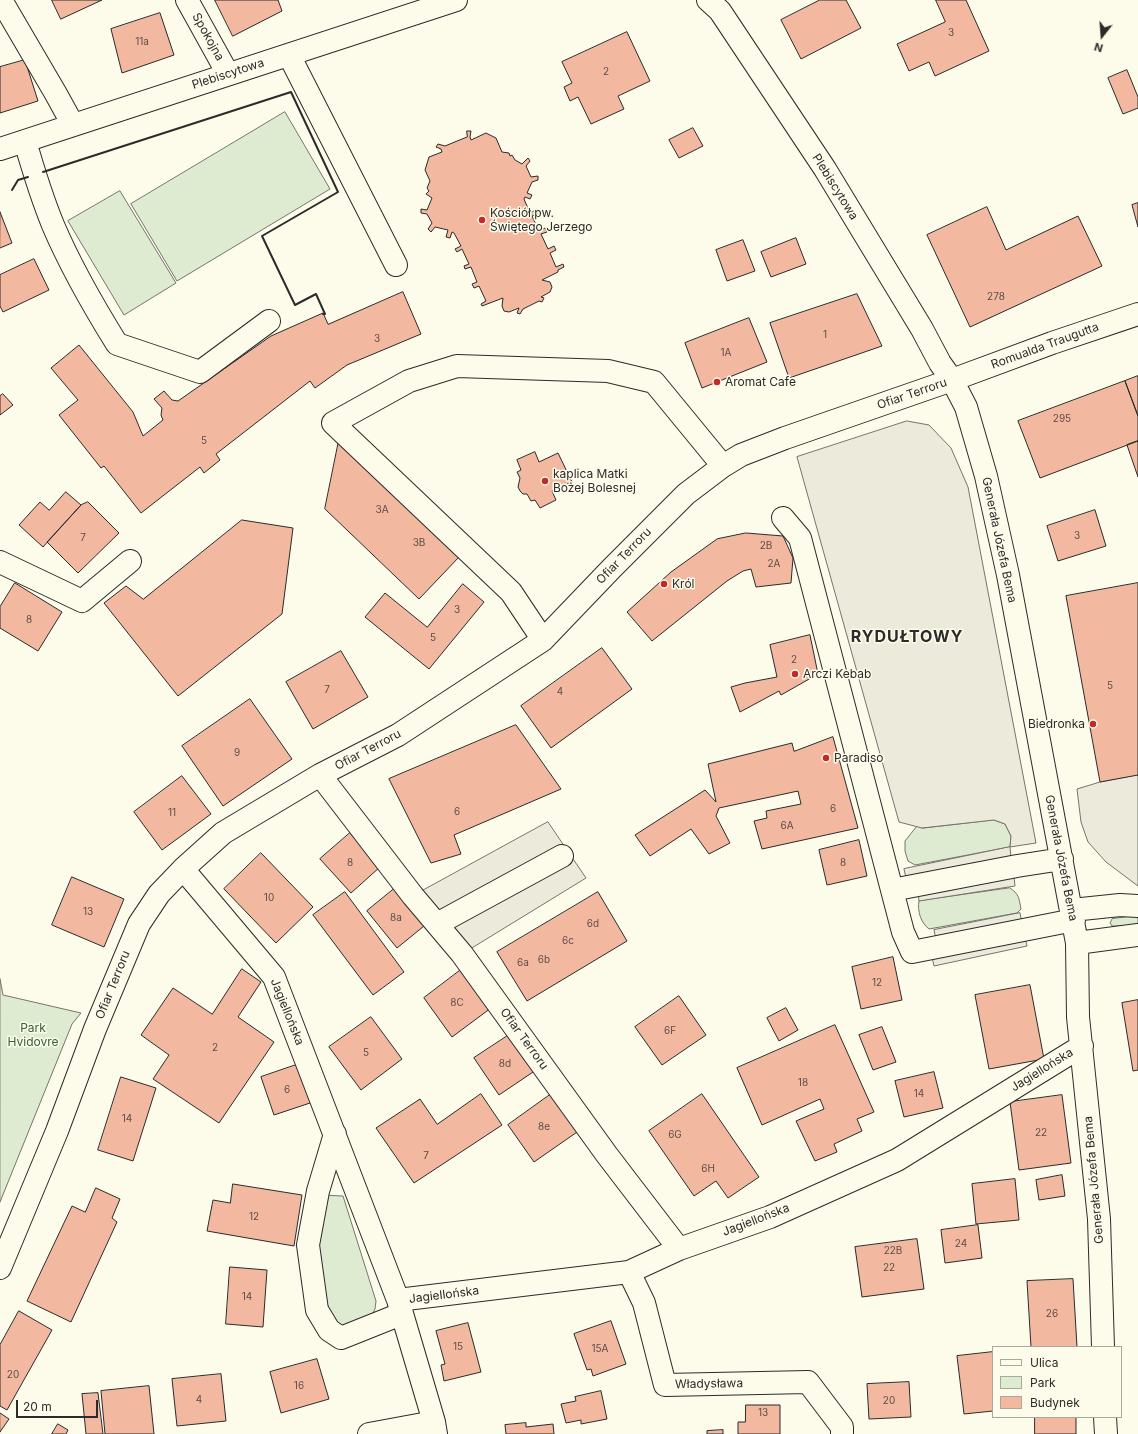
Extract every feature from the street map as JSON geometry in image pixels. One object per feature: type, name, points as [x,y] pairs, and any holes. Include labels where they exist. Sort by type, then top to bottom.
[{"type":"street","points":[[1,0],[73,125]]},
{"type":"street","name":"Spokojna","points":[[187,0],[228,74]]},
{"type":"street","name":"Plebiscytowa","points":[[0,149],[456,0]]},
{"type":"street","name":"Plebiscytowa","points":[[708,0],[720,11],[825,169],[922,329],[940,363],[952,380]]},
{"type":"street","points":[[289,55],[396,265]]},
{"type":"street","points":[[25,141],[53,226],[72,265],[117,344],[200,372],[269,321]]},
{"type":"street","name":"Romualda Traugutta","points":[[952,380],[1052,343],[1138,314]]},
{"type":"street","points":[[543,640],[511,592],[333,423],[408,381],[457,366],[608,370],[654,382],[723,466]]},
{"type":"street","name":"Ofiar Terroru","points":[[0,1268],[57,1131],[95,1029],[139,924],[159,894],[183,869],[223,833],[320,775],[398,735],[543,640],[686,494],[723,466],[742,455],[785,438],[952,380]]},
{"type":"street","name":"Generała Józefa Bema","points":[[952,380],[966,407],[989,487],[1008,575],[1078,943],[1078,1017],[1099,1219],[1103,1346]]},
{"type":"street","points":[[783,518],[800,538],[903,932],[912,952],[1120,905],[1138,906]]},
{"type":"street","points":[[0,562],[82,601],[130,561]]},
{"type":"street","name":"Ofiar Terroru","points":[[320,775],[413,896],[462,954],[607,1155],[679,1249]]},
{"type":"street","points":[[437,924],[562,856]]},
{"type":"street","points":[[892,890],[1062,859]]},
{"type":"street","name":"Jagiellońska","points":[[183,869],[274,977],[400,1307],[435,1428]]},
{"type":"street","points":[[1078,943],[1138,935]]},
{"type":"street","name":"Jagiellońska","points":[[335,1134],[318,1192],[308,1245],[317,1310],[329,1330],[341,1338],[400,1307],[629,1272],[679,1249],[770,1217],[897,1160],[1082,1046]]},
{"type":"street","name":"Władysława","points":[[629,1272],[644,1303],[665,1385],[808,1382],[842,1427],[842,1434]]},
{"type":"street","points":[[1106,1418],[1106,1434]]},
{"type":"street","points":[[369,1434],[435,1428]]},
{"type":"green space","points":[[285,112],[330,189],[177,281],[131,204]]},
{"type":"green space","points":[[120,191],[176,283],[124,315],[68,221]]},
{"type":"green space","points":[[994,820],[1005,824],[1011,836],[1010,847],[915,865],[908,861],[905,851],[905,841],[917,826],[922,828]]},
{"type":"green space","points":[[1010,888],[1017,894],[1019,899],[1021,909],[1017,913],[929,929],[924,924],[920,916],[919,901]]},
{"type":"green space","points":[[1138,916],[1138,926],[1112,926],[1110,923],[1112,919]]},
{"type":"green space","name":"Park Hvidovre","points":[[0,979],[3,995],[81,1013],[72,1024],[0,1202]]},
{"type":"green space","points":[[320,1195],[343,1196],[376,1301],[375,1309],[372,1315],[346,1326],[341,1326],[334,1322],[317,1277]]},
{"type":"shaded area","points":[[907,421],[929,425],[951,448],[968,487],[1036,843],[1010,847],[1011,836],[1005,824],[994,820],[922,828],[899,822],[797,457]]},
{"type":"shaded area","points":[[1138,775],[1138,886],[1106,862],[1088,842],[1081,822],[1077,789],[1100,782]]},
{"type":"shaded area","points":[[548,822],[586,878],[462,954],[413,896]]},
{"type":"shaded area","points":[[1010,847],[1011,858],[906,878],[904,869]]},
{"type":"shaded area","points":[[1014,877],[1015,886],[919,901],[918,892]]},
{"type":"shaded area","points":[[1020,913],[1022,923],[936,940],[934,930]]},
{"type":"shaded area","points":[[1025,937],[1027,946],[934,966],[932,957]]},
{"type":"building","points":[[52,0],[102,0],[61,19]]},
{"type":"building","points":[[215,0],[278,0],[282,11],[233,36]]},
{"type":"building","points":[[820,0],[846,0],[861,28],[801,59],[781,20]]},
{"type":"building","points":[[936,0],[966,0],[989,51],[935,76],[929,62],[909,71],[897,44],[945,22]]},
{"type":"building","points":[[160,13],[174,55],[122,73],[111,29]]},
{"type":"building","points":[[627,32],[650,81],[618,96],[624,109],[591,124],[578,97],[570,101],[564,87],[572,83],[562,62]]},
{"type":"building","points":[[25,60],[38,101],[0,113],[0,67]]},
{"type":"building","points":[[1127,70],[1138,97],[1138,108],[1123,114],[1108,78]]},
{"type":"building","points":[[693,128],[703,146],[679,158],[669,140]]},
{"type":"building","name":"Kościół pw. Świętego Jerzego","points":[[467,131],[471,131],[471,140],[486,133],[496,138],[502,152],[509,153],[510,156],[512,155],[515,160],[522,164],[528,158],[530,161],[526,166],[531,177],[538,176],[538,180],[532,182],[527,193],[532,195],[530,199],[525,197],[524,199],[530,213],[537,209],[538,214],[532,216],[539,231],[545,228],[547,232],[541,234],[548,249],[554,246],[556,250],[550,253],[556,267],[563,264],[564,267],[558,270],[558,272],[542,280],[550,282],[552,287],[550,292],[541,297],[544,298],[542,302],[539,301],[523,309],[520,314],[517,313],[519,308],[509,312],[504,311],[502,306],[503,298],[482,306],[481,304],[486,301],[479,286],[474,288],[472,284],[477,282],[471,267],[465,269],[464,266],[469,264],[462,249],[457,252],[455,249],[461,246],[454,233],[452,232],[450,238],[446,237],[448,230],[435,227],[431,232],[428,229],[432,223],[427,214],[421,213],[421,209],[427,210],[432,198],[426,194],[429,191],[427,188],[430,181],[425,170],[429,157],[442,152],[441,149],[436,147],[438,144],[445,146],[467,137]]},
{"type":"building","points":[[1138,203],[1138,227],[1132,205]]},
{"type":"building","points":[[987,207],[1006,250],[1078,216],[1102,266],[970,327],[927,235]]},
{"type":"building","points":[[0,212],[12,243],[0,248]]},
{"type":"building","points":[[796,238],[806,264],[771,277],[761,252]]},
{"type":"building","points":[[743,240],[755,271],[727,281],[716,250]]},
{"type":"building","points":[[34,259],[49,290],[3,312],[0,306],[0,275]]},
{"type":"building","points":[[403,292],[421,334],[347,365],[315,388],[310,381],[216,454],[220,460],[204,473],[200,467],[141,513],[104,466],[101,468],[59,415],[78,400],[51,368],[79,345],[133,412],[143,436],[163,420],[161,415],[162,408],[154,399],[164,391],[172,400],[178,401],[271,336],[323,313],[328,324]]},
{"type":"building","points":[[857,294],[882,346],[789,378],[770,323]]},
{"type":"building","points":[[749,318],[767,362],[702,388],[685,343]]},
{"type":"building","points":[[1138,376],[1138,416],[1125,381]]},
{"type":"building","points":[[1125,381],[1138,416],[1138,441],[1040,478],[1018,421]]},
{"type":"building","points":[[3,394],[13,405],[0,415],[0,396]]},
{"type":"building","points":[[339,440],[460,556],[419,599],[325,509]]},
{"type":"building","points":[[1138,441],[1138,477],[1127,445]]},
{"type":"building","name":"kaplica Matki Bożej Bolesnej","points":[[535,452],[539,462],[558,453],[572,482],[552,491],[556,500],[540,508],[535,500],[531,501],[527,494],[523,494],[518,487],[520,478],[517,472],[521,470],[517,460]]},
{"type":"building","points":[[66,492],[81,505],[43,547],[19,525],[40,502],[49,510]]},
{"type":"building","points":[[88,502],[119,533],[78,573],[47,542],[81,505]]},
{"type":"building","points":[[1095,510],[1106,546],[1058,561],[1047,526]]},
{"type":"building","points":[[242,520],[293,528],[282,614],[178,696],[104,603],[126,586],[143,599]]},
{"type":"building","points":[[746,533],[783,536],[793,558],[791,583],[756,587],[751,569],[743,571],[727,581],[652,641],[627,612],[671,572],[717,539]]},
{"type":"building","points":[[15,583],[62,612],[38,651],[0,628],[0,607]]},
{"type":"building","points":[[1138,583],[1138,775],[1100,782],[1066,596]]},
{"type":"building","points":[[463,584],[484,602],[429,669],[365,617],[385,593],[427,627]]},
{"type":"building","points":[[810,635],[818,674],[781,695],[779,691],[740,712],[731,687],[777,677],[770,645]]},
{"type":"building","points":[[602,648],[632,689],[551,748],[521,706]]},
{"type":"building","points":[[341,651],[368,697],[313,729],[286,682]]},
{"type":"building","points":[[250,699],[292,759],[223,806],[182,746]]},
{"type":"building","points":[[516,725],[561,789],[454,835],[461,854],[431,863],[389,779]]},
{"type":"building","points":[[833,737],[858,828],[762,849],[754,821],[767,818],[766,811],[801,804],[798,791],[719,808],[716,816],[730,843],[709,854],[691,829],[650,856],[635,835],[705,790],[716,802],[708,764],[792,743],[794,751]]},
{"type":"building","points":[[182,776],[211,814],[162,850],[134,812]]},
{"type":"building","points":[[350,833],[380,867],[351,893],[320,859]]},
{"type":"building","points":[[859,840],[867,876],[827,885],[819,850]]},
{"type":"building","points":[[261,853],[313,907],[276,943],[224,889]]},
{"type":"building","points":[[72,877],[124,899],[104,947],[52,925]]},
{"type":"building","points":[[394,889],[424,926],[397,948],[367,911]]},
{"type":"building","points":[[345,892],[404,972],[373,995],[313,915]]},
{"type":"building","points":[[598,892],[627,941],[527,1001],[497,952]]},
{"type":"building","points":[[893,957],[902,1000],[861,1009],[852,967]]},
{"type":"building","points":[[242,969],[261,982],[238,1017],[274,1042],[219,1123],[153,1079],[169,1055],[141,1035],[173,988],[212,1014]]},
{"type":"building","points":[[462,969],[491,1008],[452,1037],[424,998]]},
{"type":"building","points":[[1030,985],[1044,1059],[989,1069],[975,995]]},
{"type":"building","points":[[679,996],[706,1035],[662,1065],[635,1027]]},
{"type":"building","points":[[1138,1000],[1138,1070],[1133,1071],[1122,1003]]},
{"type":"building","points":[[786,1008],[798,1030],[779,1041],[767,1018]]},
{"type":"building","points":[[371,1017],[402,1059],[361,1090],[329,1047]]},
{"type":"building","points":[[835,1025],[874,1112],[857,1119],[862,1131],[834,1144],[837,1152],[815,1161],[796,1121],[824,1109],[820,1099],[762,1125],[737,1068]]},
{"type":"building","points":[[882,1027],[896,1062],[873,1070],[859,1035]]},
{"type":"building","points":[[512,1033],[536,1070],[499,1095],[474,1058]]},
{"type":"building","points":[[299,1064],[313,1102],[274,1115],[261,1077]]},
{"type":"building","points":[[934,1072],[943,1108],[904,1117],[895,1081]]},
{"type":"building","points":[[121,1077],[156,1088],[133,1161],[98,1150]]},
{"type":"building","points":[[554,1092],[580,1130],[534,1162],[508,1125]]},
{"type":"building","points":[[481,1094],[502,1125],[414,1183],[376,1128],[420,1099],[437,1124]]},
{"type":"building","points":[[702,1094],[759,1177],[728,1198],[716,1181],[694,1196],[649,1131]]},
{"type":"building","points":[[1062,1095],[1071,1163],[1019,1170],[1010,1102]]},
{"type":"building","points":[[1062,1175],[1065,1196],[1039,1200],[1036,1180]]},
{"type":"building","points":[[1015,1179],[1019,1220],[976,1224],[972,1184]]},
{"type":"building","points":[[233,1184],[302,1195],[294,1246],[207,1231],[213,1200],[230,1203]]},
{"type":"building","points":[[96,1188],[120,1199],[112,1218],[117,1222],[71,1322],[27,1301],[72,1206],[85,1212]]},
{"type":"building","points":[[978,1225],[982,1258],[945,1263],[941,1230]]},
{"type":"building","points":[[917,1239],[924,1289],[862,1297],[855,1247]]},
{"type":"building","points":[[230,1267],[267,1270],[263,1327],[226,1324]]},
{"type":"building","points":[[1073,1279],[1077,1346],[1031,1346],[1027,1281]]},
{"type":"building","points":[[19,1311],[52,1330],[7,1410],[0,1406],[0,1345]]},
{"type":"building","points":[[611,1321],[626,1364],[593,1376],[591,1369],[587,1370],[574,1334]]},
{"type":"building","points":[[468,1323],[481,1372],[444,1381],[441,1365],[445,1364],[436,1331]]},
{"type":"building","points":[[992,1352],[992,1411],[964,1414],[957,1356]]},
{"type":"building","points":[[317,1359],[329,1399],[281,1413],[270,1372]]},
{"type":"building","points":[[221,1374],[226,1421],[177,1426],[172,1379]]},
{"type":"building","points":[[909,1382],[911,1417],[869,1419],[867,1384]]},
{"type":"building","points":[[149,1386],[154,1434],[105,1434],[101,1391]]},
{"type":"building","points":[[601,1391],[607,1419],[581,1424],[581,1420],[566,1423],[561,1404],[576,1401],[575,1397]]},
{"type":"building","points":[[98,1393],[103,1434],[86,1434],[82,1394]]},
{"type":"building","points":[[746,1405],[780,1405],[780,1434],[738,1434],[738,1422],[745,1422]]},
{"type":"building","points":[[0,1413],[9,1419],[0,1432]]},
{"type":"building","points":[[1035,1418],[1076,1418],[1076,1434],[1035,1434]]},
{"type":"building","points":[[526,1423],[526,1427],[553,1424],[554,1434],[506,1434],[505,1425]]},
{"type":"building","points":[[58,1424],[68,1430],[66,1434],[52,1434]]},
{"type":"building","points":[[723,1430],[723,1434],[707,1434],[707,1431]]},
{"type":"wall","points":[[43,172],[291,92],[338,192],[262,236],[295,305],[316,294],[325,314],[323,314]]},
{"type":"wall","points":[[12,190],[18,180],[28,177]]},
{"type":"place","name":"Kościół pw. Świętego Jerzego","points":[[482,220]]},
{"type":"place","name":"Aromat Cafe","points":[[717,382]]},
{"type":"place","name":"kaplica Matki Bożej Bolesnej","points":[[545,481]]},
{"type":"place","name":"Król","points":[[664,584]]},
{"type":"place","name":"Arczi Kebab","points":[[795,674]]},
{"type":"place","name":"Biedronka","points":[[1093,724]]},
{"type":"place","name":"Paradiso","points":[[826,758]]},
{"type":"district","name":"RYDUŁTOWY","points":[[907,637]]}]
